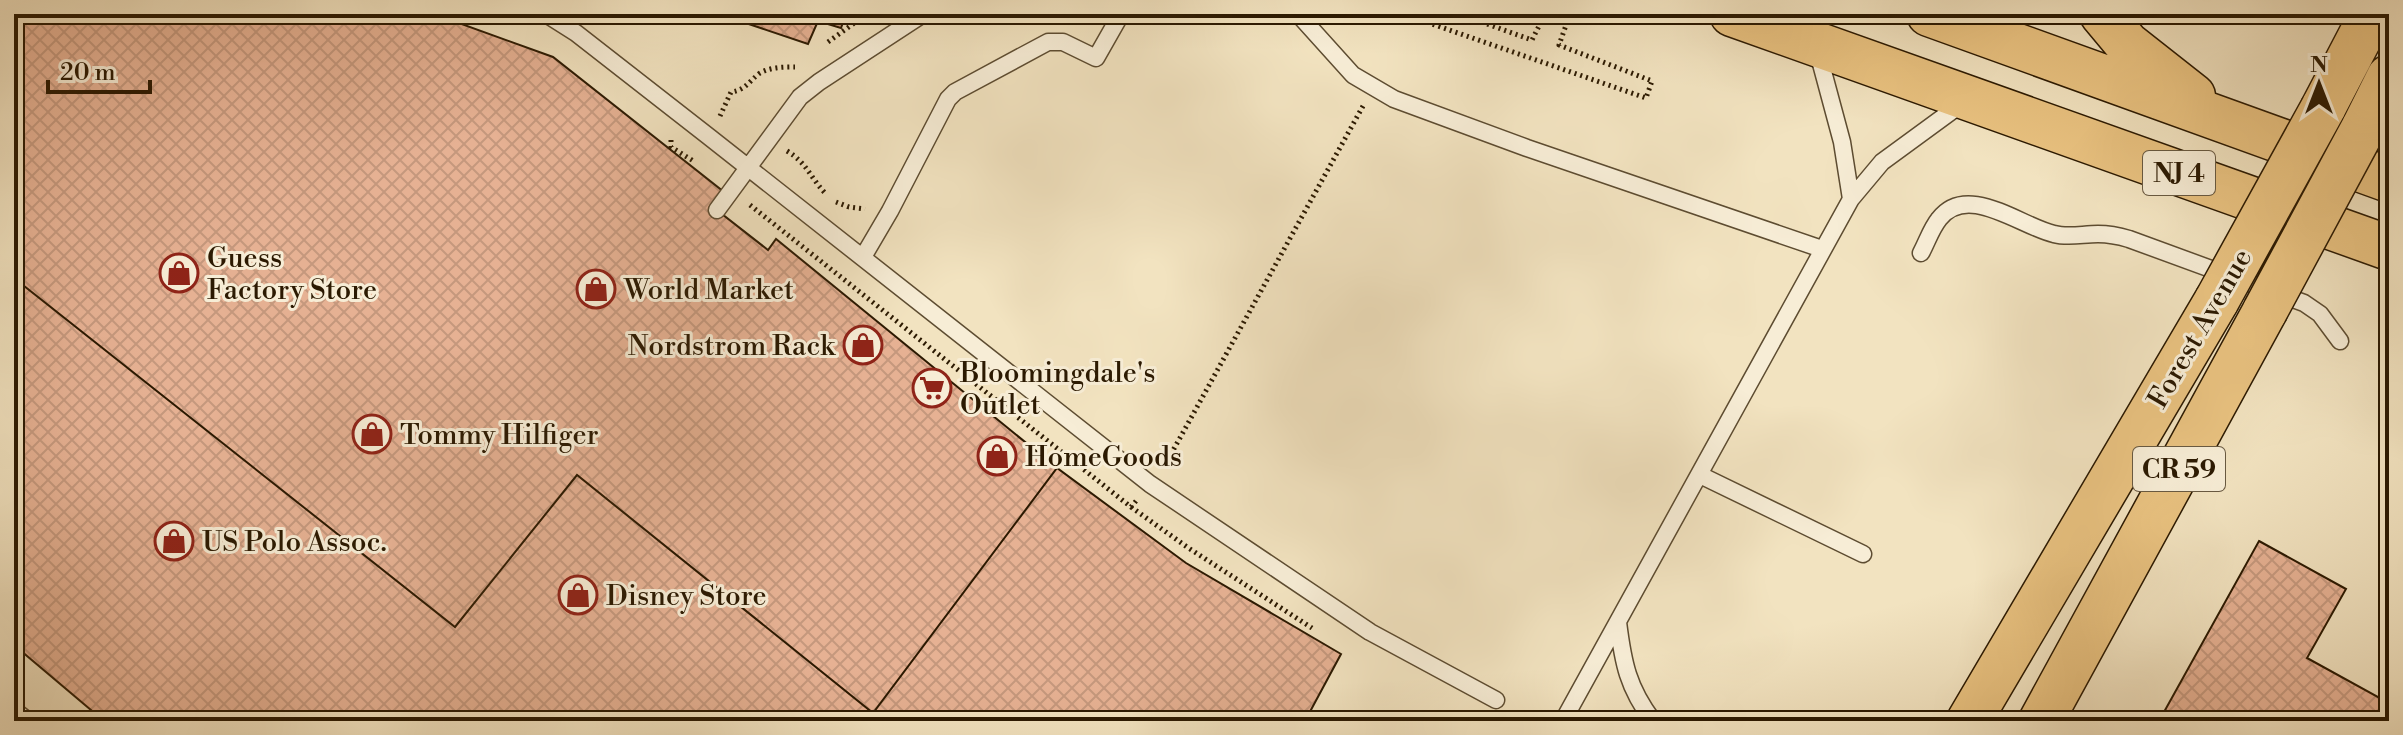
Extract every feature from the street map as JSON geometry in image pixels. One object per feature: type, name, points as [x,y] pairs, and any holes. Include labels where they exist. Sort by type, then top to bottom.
[{"type":"main road","name":"NJ 4","points":[[1732,14],[2389,248]]},
{"type":"main road","name":"NJ 4","points":[[1929,14],[2389,180]]},
{"type":"main road","points":[[2102,14],[2127,44],[2223,119]]},
{"type":"main road","name":"Forest Avenue","points":[[1969,721],[2217,300],[2372,14]]},
{"type":"main road","name":"Forest Avenue","points":[[2041,721],[2389,77]]},
{"type":"lane","points":[[546,14],[576,33],[1150,484],[1370,632],[1496,700]]},
{"type":"lane","points":[[717,210],[800,97],[923,14]]},
{"type":"lane","points":[[863,257],[948,99],[955,92],[1048,42],[1063,42],[1096,58],[1121,14]]},
{"type":"lane","points":[[1298,14],[1353,75],[1394,99],[1822,249]]},
{"type":"lane","points":[[1815,44],[1841,136],[1851,199]]},
{"type":"lane","points":[[1563,721],[1851,199],[1882,162],[1969,98]]},
{"type":"lane","points":[[1921,253],[1939,219],[1950,208],[1966,203],[1982,206],[2049,233],[2063,236],[2101,234],[2129,239],[2304,303],[2320,314],[2340,341]]},
{"type":"lane","points":[[1700,475],[1863,554]]},
{"type":"lane","points":[[1618,622],[1623,665],[1629,684],[1653,721]]},
{"type":"lane","points":[[14,710],[28,721]]},
{"type":"path","points":[[817,50],[853,24],[860,14]]},
{"type":"path","points":[[1437,14],[1432,24],[1646,98],[1652,81],[1559,45],[1570,14]]},
{"type":"path","points":[[1459,14],[1532,40],[1539,26]]},
{"type":"path","points":[[805,59],[793,68],[780,66],[761,73],[742,90],[731,92],[695,162],[1131,507],[1312,628]]},
{"type":"path","points":[[1131,507],[1167,462],[1362,107],[1364,82]]},
{"type":"path","points":[[721,113],[802,160],[822,191],[837,202],[849,207],[890,211]]},
{"type":"building","points":[[14,14],[434,14],[553,57],[724,192],[713,207],[768,250],[776,239],[1057,468],[873,713],[577,475],[455,627],[14,278]]},
{"type":"building","points":[[719,14],[846,14],[841,28],[818,21],[808,44]]},
{"type":"building","points":[[14,278],[455,627],[577,475],[873,713],[1057,468],[1186,563],[1341,654],[1305,721],[104,721],[14,645]]},
{"type":"building","points":[[2259,541],[2346,589],[2307,658],[2389,703],[2389,721],[2159,721]]},
{"type":"place","name":"Guess Factory Store","points":[[179,273]]},
{"type":"place","name":"World Market","points":[[596,289]]},
{"type":"place","name":"Nordstrom Rack","points":[[863,345]]},
{"type":"place","name":"Bloomingdale's Outlet","points":[[932,388]]},
{"type":"place","name":"Tommy Hilfiger","points":[[372,434]]},
{"type":"place","name":"HomeGoods","points":[[997,456]]},
{"type":"place","name":"US Polo Assoc.","points":[[174,541]]},
{"type":"place","name":"Disney Store","points":[[578,595]]}]
